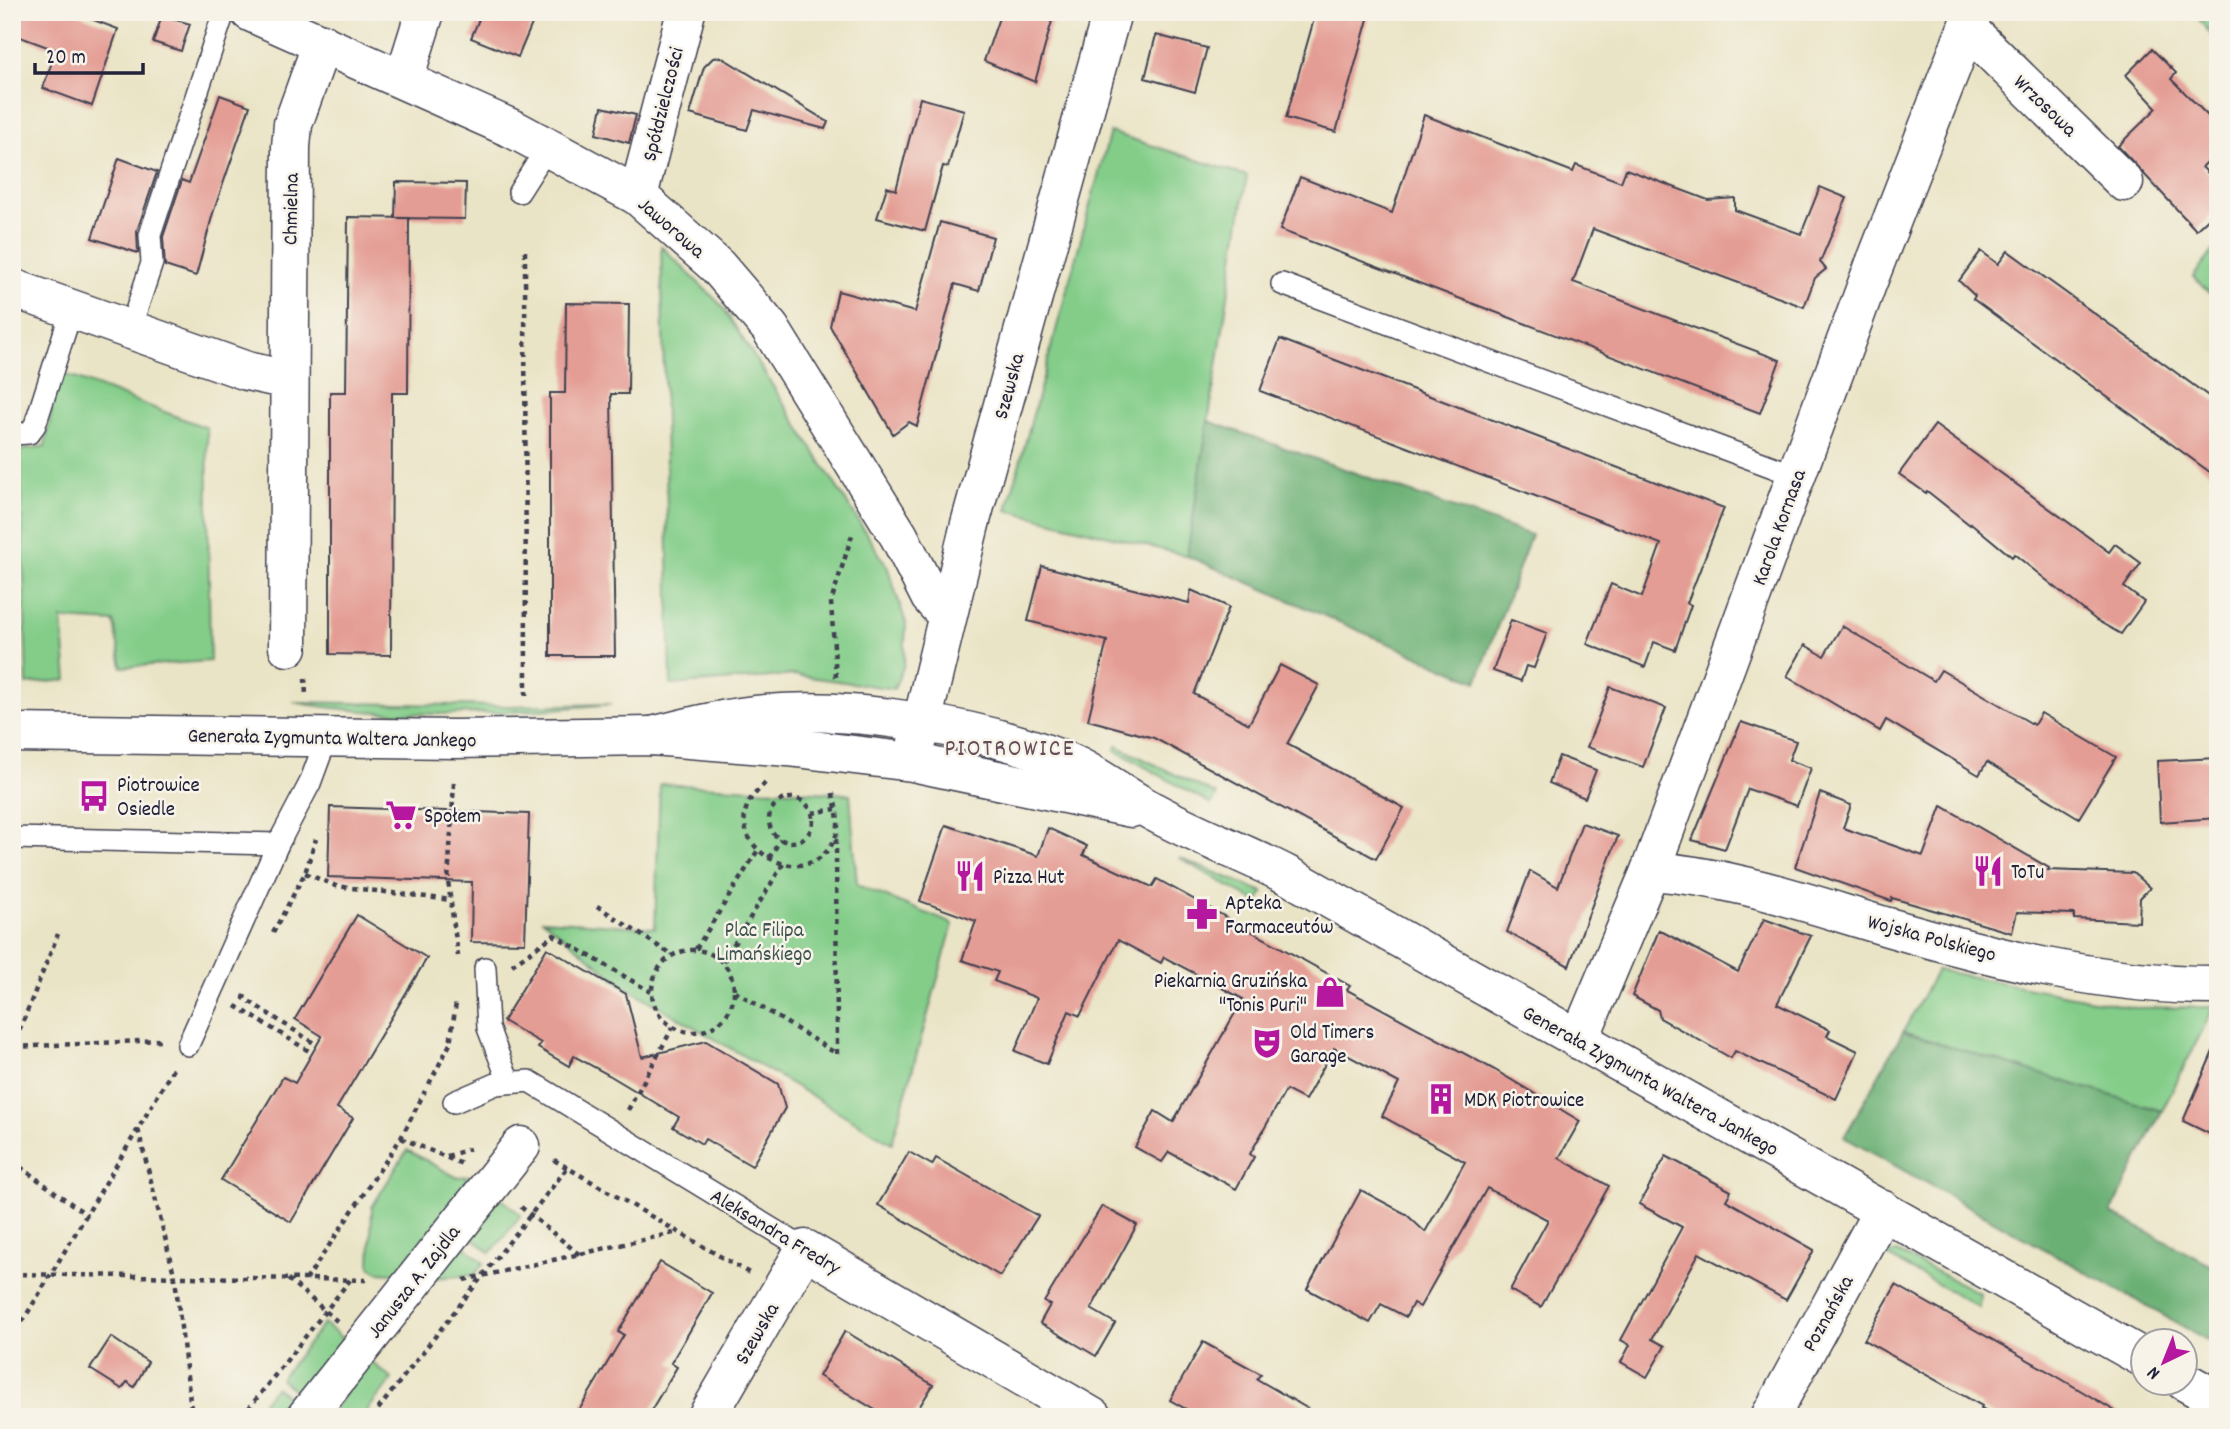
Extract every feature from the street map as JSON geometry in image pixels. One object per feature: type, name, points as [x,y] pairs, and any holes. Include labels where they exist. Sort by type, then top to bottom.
[{"type":"street","name":"Jaworowa","points":[[250,12],[404,79],[547,148],[638,197],[718,267],[770,328],[899,536],[930,597],[938,606],[948,608]]},
{"type":"street","points":[[404,79],[425,12]]},
{"type":"street","name":"Spółdzielczości","points":[[638,197],[686,12]]},
{"type":"street","name":"Szewska","points":[[912,762],[923,725],[948,608],[1112,12]]},
{"type":"street","name":"Wrzosowa","points":[[1970,20],[2124,182]]},
{"type":"street","name":"Karola Kornasa","points":[[1580,1040],[1650,870],[1921,142],[1970,20]]},
{"type":"street","name":"Chmielna","points":[[288,647],[292,135],[321,43]]},
{"type":"street","points":[[12,288],[247,371],[288,380]]},
{"type":"street","name":"Generała Zygmunta Waltera Jankego","points":[[652,736],[714,721],[768,714],[872,717],[963,730],[1063,760],[1110,783],[1154,812],[1289,876],[2128,1349]]},
{"type":"street","name":"Generała Zygmunta Waltera Jankego","points":[[12,733],[327,737],[652,736],[788,747],[912,762],[1154,812]]},
{"type":"street","name":"Wojska Polskiego","points":[[1650,870],[1695,873],[1746,885],[1892,928],[2043,965],[2126,980],[2218,985]]},
{"type":"street","name":"Janusza A. Zajdla","points":[[306,1417],[534,1151]]},
{"type":"street","name":"Poznańska","points":[[1770,1417],[1883,1210]]},
{"type":"street","name":"Szewska","points":[[707,1417],[805,1249]]},
{"type":"street","name":"Aleksandra Fredry","points":[[805,1249],[1092,1417]]},
{"type":"street","points":[[2198,1388],[2218,1400]]},
{"type":"lane","points":[[130,329],[152,263],[150,235],[224,12]]},
{"type":"lane","points":[[519,192],[547,148]]},
{"type":"lane","points":[[1282,284],[1797,476]]},
{"type":"lane","points":[[12,434],[29,433],[35,425],[72,309]]},
{"type":"lane","points":[[189,1042],[278,844],[310,783],[327,737]]},
{"type":"lane","points":[[12,838],[278,844]]},
{"type":"lane","points":[[485,968],[488,1028],[509,1083]]},
{"type":"lane","name":"Aleksandra Fredry","points":[[454,1102],[496,1084],[529,1081],[805,1249]]},
{"type":"path","points":[[525,251],[526,699]]},
{"type":"path","points":[[836,678],[831,602],[855,526]]},
{"type":"path","points":[[768,780],[750,800],[746,814],[746,828],[758,850],[783,864],[807,864],[822,858],[836,837]]},
{"type":"path","points":[[735,991],[837,1054],[836,809],[831,781]]},
{"type":"path","points":[[454,783],[448,881],[459,959]]},
{"type":"path","points":[[789,789],[790,798]]},
{"type":"path","points":[[790,798],[803,802],[812,813],[813,820],[808,835],[796,842],[781,839],[772,829],[770,816],[777,804],[790,798]]},
{"type":"path","points":[[812,813],[836,809]]},
{"type":"path","points":[[271,937],[305,873],[320,827]]},
{"type":"path","points":[[769,858],[781,839]]},
{"type":"path","points":[[696,950],[758,850]]},
{"type":"path","points":[[723,962],[783,864]]},
{"type":"path","points":[[305,873],[336,886],[451,900]]},
{"type":"path","points":[[597,906],[672,955]]},
{"type":"path","points":[[58,934],[14,1048],[189,1042]]},
{"type":"path","points":[[696,950],[708,952],[723,962],[733,979],[735,991],[733,1005],[714,1027],[686,1032],[661,1018],[651,992],[661,965],[672,955],[696,950]]},
{"type":"path","points":[[247,988],[244,998],[317,1045]]},
{"type":"path","points":[[212,991],[312,1053]]},
{"type":"path","points":[[630,1106],[673,1027]]},
{"type":"path","points":[[12,1339],[189,1042]]},
{"type":"path","points":[[138,1129],[175,1278],[192,1417]]},
{"type":"path","points":[[401,1138],[465,1166]]},
{"type":"path","points":[[447,1156],[481,1146]]},
{"type":"path","points":[[534,1151],[568,1167],[758,1279]]},
{"type":"path","points":[[12,1161],[86,1215]]},
{"type":"path","points":[[372,1417],[568,1167]]},
{"type":"path","points":[[511,1199],[580,1255]]},
{"type":"path","points":[[454,1281],[481,1279],[678,1232]]},
{"type":"path","points":[[12,1274],[376,1280]]},
{"type":"path","points":[[288,1279],[347,1328]]},
{"type":"path","points":[[242,1417],[351,1280]]},
{"type":"green space","points":[[2193,12],[2218,12],[2218,43]]},
{"type":"green space","points":[[1110,132],[1247,176],[1187,556],[1007,510]]},
{"type":"green space","points":[[2218,245],[2218,302],[2193,277]]},
{"type":"green space","points":[[661,246],[722,306],[887,566],[906,623],[904,665],[894,689],[794,675],[671,685]]},
{"type":"green space","points":[[59,372],[207,428],[210,661],[122,667],[114,622],[62,619],[67,680],[27,684],[20,450],[45,446]]},
{"type":"green space","points":[[1208,421],[1531,535],[1477,682],[1187,556]]},
{"type":"green space","points":[[293,702],[507,706],[612,704],[532,711],[413,714]]},
{"type":"green space","points":[[1117,746],[1217,795],[1211,804],[1115,750]]},
{"type":"green space","name":"Plac Filipa Limańskiego","points":[[660,784],[850,794],[857,885],[953,924],[892,1143],[624,986],[543,920],[655,928]]},
{"type":"green space","points":[[1179,858],[1263,892],[1258,903]]},
{"type":"green space","points":[[1937,970],[2135,1008],[2214,1007],[2162,1111],[1903,1032]]},
{"type":"green space","points":[[1903,1032],[2162,1111],[2111,1213],[2218,1269],[2218,1346],[2198,1335],[2198,1328],[2186,1328],[1844,1137]]},
{"type":"green space","points":[[407,1150],[456,1177],[472,1176],[479,1182],[407,1274],[378,1272],[370,1267],[372,1207]]},
{"type":"green space","points":[[497,1195],[521,1215],[491,1253],[466,1233]]},
{"type":"green space","points":[[460,1242],[484,1263],[474,1275],[432,1278]]},
{"type":"green space","points":[[1897,1252],[1980,1293],[1979,1307],[1885,1255]]},
{"type":"green space","points":[[324,1323],[350,1345],[307,1400],[280,1379]]},
{"type":"green space","points":[[367,1358],[392,1379],[362,1417],[329,1417]]},
{"type":"green space","points":[[275,1387],[302,1406],[293,1416],[277,1405],[268,1417],[251,1417]]},
{"type":"building","points":[[12,12],[72,12],[118,29],[92,106],[43,88],[56,50],[12,34]]},
{"type":"building","points":[[482,12],[537,12],[518,57],[471,38]]},
{"type":"building","points":[[1001,12],[1020,12],[1052,21],[1035,82],[984,61]]},
{"type":"building","points":[[1316,12],[1370,12],[1336,132],[1286,118]]},
{"type":"building","points":[[162,16],[190,24],[181,51],[153,42]]},
{"type":"building","points":[[1156,35],[1207,48],[1195,92],[1145,78]]},
{"type":"building","points":[[2152,49],[2176,73],[2171,79],[2218,126],[2218,152],[2202,167],[2218,183],[2218,209],[2196,230],[2118,146],[2157,108],[2126,75]]},
{"type":"building","points":[[721,57],[828,122],[825,129],[754,110],[747,130],[690,114],[704,67],[713,58]]},
{"type":"building","points":[[220,95],[250,106],[213,213],[196,276],[165,266],[163,237],[182,180],[189,183]]},
{"type":"building","points":[[920,98],[964,110],[948,167],[943,166],[925,231],[877,218],[887,187],[896,190]]},
{"type":"building","points":[[602,107],[636,115],[629,143],[596,134]]},
{"type":"building","points":[[1424,115],[1573,172],[1576,165],[1621,182],[1626,169],[1708,200],[1735,198],[1735,210],[1801,234],[1820,187],[1847,198],[1820,262],[1826,269],[1815,278],[1804,307],[1593,229],[1573,282],[1780,360],[1760,413],[1280,230],[1300,177],[1392,213]]},
{"type":"building","points":[[119,158],[157,172],[137,231],[138,253],[92,238]]},
{"type":"building","points":[[396,182],[466,183],[465,219],[395,218]]},
{"type":"building","points":[[348,217],[409,218],[408,393],[392,393],[391,655],[330,654],[330,392],[346,392]]},
{"type":"building","points":[[940,222],[993,237],[979,291],[955,284],[917,426],[909,422],[893,434],[830,326],[838,291],[915,312]]},
{"type":"building","points":[[1981,251],[1998,264],[2008,251],[2218,403],[2218,478],[1973,299],[1975,296],[1959,281]]},
{"type":"building","points":[[566,303],[629,304],[628,394],[611,394],[615,656],[550,656],[550,393],[565,393]]},
{"type":"building","points":[[1280,339],[1724,508],[1687,603],[1691,605],[1675,650],[1654,642],[1645,667],[1587,644],[1611,584],[1642,597],[1661,544],[1260,391]]},
{"type":"building","points":[[1935,425],[2109,552],[2115,544],[2141,563],[2124,587],[2144,602],[2121,634],[2096,620],[2014,554],[2012,557],[1971,523],[1970,525],[1927,491],[1926,493],[1899,474]]},
{"type":"building","points":[[1042,566],[1189,603],[1191,590],[1229,607],[1194,694],[1249,724],[1280,665],[1319,685],[1287,744],[1404,808],[1376,859],[1154,738],[1088,720],[1107,641],[1028,621]]},
{"type":"building","points":[[1511,620],[1547,633],[1534,668],[1526,666],[1521,681],[1493,671]]},
{"type":"building","points":[[1842,626],[1934,681],[1941,670],[2034,725],[2041,713],[2116,757],[2079,818],[1987,762],[1979,775],[1886,720],[1880,731],[1787,676],[1805,645],[1824,656]]},
{"type":"building","points":[[1610,687],[1666,708],[1643,767],[1587,747]]},
{"type":"building","points":[[1741,722],[1796,741],[1789,760],[1811,768],[1797,806],[1748,789],[1725,849],[1692,840]]},
{"type":"building","points":[[1559,756],[1596,770],[1585,798],[1549,783]]},
{"type":"building","points":[[2218,758],[2218,818],[2160,822],[2157,761]]},
{"type":"building","points":[[1820,793],[1851,805],[1843,828],[1923,856],[1942,806],[2049,868],[2048,870],[2133,873],[2150,888],[2140,898],[2139,922],[2074,919],[2074,914],[2017,912],[2012,933],[1892,898],[1891,901],[1795,867]]},
{"type":"building","points":[[330,807],[529,814],[525,943],[471,942],[472,882],[328,877]]},
{"type":"building","points":[[1582,823],[1618,836],[1569,966],[1507,932],[1530,871],[1558,887]]},
{"type":"building","points":[[946,825],[1038,856],[1048,828],[1087,846],[1083,855],[1152,887],[1157,879],[1350,986],[1347,990],[1495,1070],[1580,1121],[1559,1158],[1609,1186],[1541,1307],[1510,1290],[1548,1220],[1487,1188],[1420,1307],[1413,1303],[1406,1317],[1381,1304],[1370,1323],[1307,1289],[1361,1190],[1406,1214],[1425,1232],[1465,1162],[1382,1116],[1399,1083],[1334,1048],[1305,1100],[1286,1090],[1250,1154],[1254,1157],[1236,1189],[1169,1152],[1162,1162],[1135,1147],[1155,1111],[1173,1122],[1243,999],[1164,957],[1161,963],[1118,940],[1080,1016],[1069,1011],[1047,1064],[1015,1051],[1037,998],[994,981],[998,972],[962,960],[976,921],[920,901]]},
{"type":"building","points":[[357,915],[427,958],[337,1108],[353,1118],[291,1222],[221,1180],[283,1077],[295,1083],[322,1036],[295,1019]]},
{"type":"building","points":[[1764,919],[1811,936],[1777,1004],[1830,1030],[1827,1036],[1858,1051],[1836,1099],[1735,1051],[1731,1058],[1660,1018],[1658,1010],[1632,996],[1659,930],[1738,972]]},
{"type":"building","points":[[547,948],[626,994],[642,1057],[706,1041],[778,1084],[785,1108],[752,1166],[705,1139],[702,1144],[673,1127],[679,1117],[609,1075],[574,1056],[569,1066],[538,1048],[541,1043],[503,1021]]},
{"type":"building","points":[[2218,1040],[2218,1138],[2183,1121]]},
{"type":"building","points":[[909,1152],[932,1165],[936,1158],[1038,1216],[1000,1276],[878,1205]]},
{"type":"building","points":[[1666,1156],[1731,1191],[1726,1200],[1814,1250],[1786,1300],[1699,1253],[1652,1339],[1665,1346],[1647,1377],[1621,1362],[1630,1345],[1621,1340],[1682,1227],[1639,1204]]},
{"type":"building","points":[[1102,1206],[1137,1225],[1091,1309],[1115,1323],[1096,1356],[1040,1323],[1050,1305],[1044,1302]]},
{"type":"building","points":[[660,1262],[712,1293],[671,1363],[677,1367],[647,1417],[575,1417],[624,1335],[618,1332]]},
{"type":"building","points":[[1896,1285],[2125,1417],[1998,1417],[1981,1408],[1982,1406],[1864,1340]]},
{"type":"building","points":[[845,1331],[933,1385],[913,1417],[887,1417],[819,1376]]},
{"type":"building","points":[[111,1337],[148,1362],[134,1387],[127,1382],[122,1389],[90,1369]]},
{"type":"building","points":[[1203,1342],[1261,1374],[1257,1379],[1322,1417],[1200,1417],[1170,1400]]},
{"type":"place","name":"Piotrowice Osiedle","points":[[94,796]]},
{"type":"place","name":"Społem","points":[[401,815]]},
{"type":"place","name":"ToTu","points":[[1988,871]]},
{"type":"place","name":"Pizza Hut","points":[[970,876]]},
{"type":"place","name":"Apteka Farmaceutów","points":[[1202,914]]},
{"type":"place","name":"Piekarnia Gruzińska \"Tonis Puri\"","points":[[1330,992]]},
{"type":"place","name":"Old Timers Garage","points":[[1267,1043]]},
{"type":"place","name":"MDK Piotrowice","points":[[1441,1099]]},
{"type":"district","name":"PIOTROWICE","points":[[1010,747]]}]
